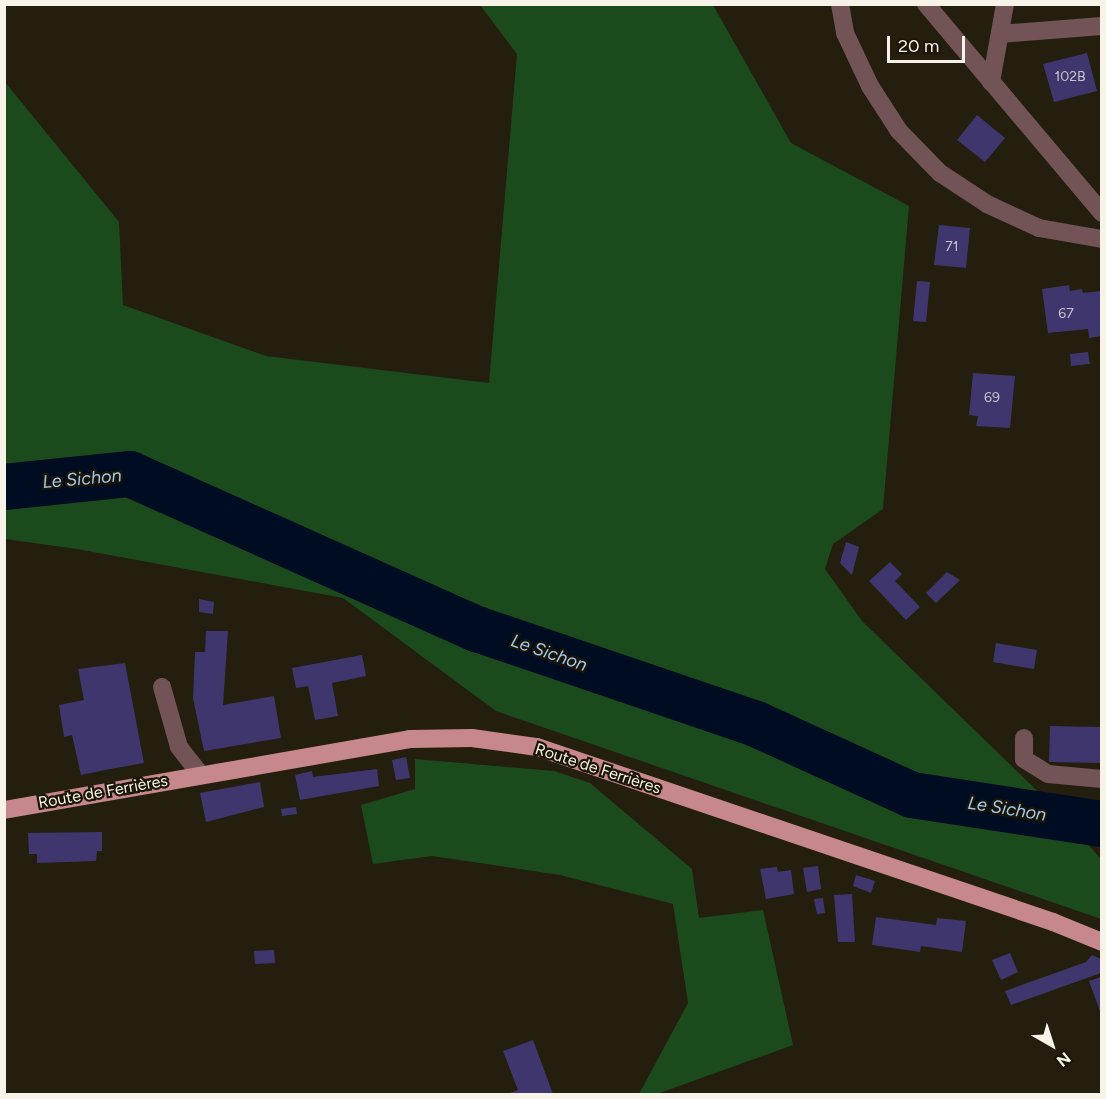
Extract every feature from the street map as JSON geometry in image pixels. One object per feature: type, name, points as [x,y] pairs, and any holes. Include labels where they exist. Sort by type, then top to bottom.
[{"type":"main road","name":"Route de Ferrières","points":[[4,810],[410,738],[472,738],[537,747],[1042,918],[1101,942]]},
{"type":"street","points":[[840,4],[845,33],[870,86],[899,131],[940,173],[987,204],[1039,228],[1101,238]]},
{"type":"street","points":[[926,4],[1101,213]]},
{"type":"street","points":[[991,82],[1005,4]]},
{"type":"street","points":[[1000,34],[1101,26]]},
{"type":"street","points":[[162,687],[179,747],[200,774]]},
{"type":"street","points":[[1024,738],[1024,759],[1048,774],[1101,779]]},
{"type":"green space","points":[[480,5],[713,5],[791,143],[909,206],[883,509],[833,544],[825,569],[862,621],[1057,810],[1101,859],[1101,919],[496,711],[343,598],[77,549],[5,539],[5,82],[119,222],[123,305],[266,356],[489,383],[517,54]]},
{"type":"green space","points":[[415,759],[554,771],[590,783],[692,869],[699,918],[763,910],[793,1045],[657,1094],[639,1094],[688,1003],[673,904],[560,875],[432,856],[373,864],[361,805],[415,789]]},
{"type":"building","points":[[1087,53],[1097,91],[1054,102],[1043,64]]},
{"type":"building","points":[[977,115],[1005,138],[985,162],[957,140]]},
{"type":"building","points":[[939,225],[970,228],[966,268],[934,265]]},
{"type":"building","points":[[917,281],[930,282],[926,322],[913,321]]},
{"type":"building","points":[[1069,285],[1070,291],[1082,289],[1083,293],[1101,291],[1101,336],[1089,338],[1088,329],[1048,333],[1042,289]]},
{"type":"building","points":[[1088,352],[1090,364],[1071,366],[1070,354]]},
{"type":"building","points":[[973,373],[1015,376],[1010,428],[976,426],[978,416],[969,415]]},
{"type":"building","points":[[846,542],[859,547],[852,575],[840,563]]},
{"type":"building","points":[[890,562],[902,574],[895,581],[920,607],[906,620],[869,581]]},
{"type":"building","points":[[947,572],[960,580],[936,603],[926,593]]},
{"type":"building","points":[[199,599],[214,602],[213,614],[199,612]]},
{"type":"building","points":[[206,631],[228,631],[223,705],[274,696],[281,738],[204,751],[193,698],[195,652],[205,652]]},
{"type":"building","points":[[996,643],[1037,650],[1034,669],[993,662]]},
{"type":"building","points":[[362,655],[366,676],[332,683],[338,716],[315,720],[308,686],[296,688],[292,668]]},
{"type":"building","points":[[125,663],[144,763],[81,775],[72,735],[64,737],[59,705],[84,700],[78,669]]},
{"type":"building","points":[[1050,726],[1101,727],[1101,763],[1049,762]]},
{"type":"building","points":[[406,757],[410,778],[396,780],[392,760]]},
{"type":"building","points":[[377,769],[379,786],[300,800],[295,775],[312,771],[313,777]]},
{"type":"building","points":[[260,782],[264,807],[206,822],[200,793]]},
{"type":"building","points":[[296,807],[297,814],[282,816],[281,809]]},
{"type":"building","points":[[102,832],[102,851],[97,851],[96,861],[37,863],[37,854],[29,854],[28,833]]},
{"type":"building","points":[[818,866],[821,889],[807,892],[803,868]]},
{"type":"building","points":[[777,867],[778,872],[791,870],[794,894],[766,899],[760,869]]},
{"type":"building","points":[[856,875],[875,881],[871,893],[853,886]]},
{"type":"building","points":[[852,894],[855,942],[838,942],[834,895]]},
{"type":"building","points":[[823,898],[825,913],[817,914],[814,899]]},
{"type":"building","points":[[876,917],[936,925],[937,918],[966,921],[962,952],[921,946],[920,952],[872,945]]},
{"type":"building","points":[[274,950],[275,963],[255,964],[254,951]]},
{"type":"building","points":[[1010,953],[1018,972],[1001,980],[992,960]]},
{"type":"building","points":[[1092,955],[1101,959],[1101,973],[1011,1005],[1005,991],[1086,962]]},
{"type":"building","points":[[1101,977],[1101,1014],[1089,981]]},
{"type":"building","points":[[533,1040],[553,1094],[507,1094],[518,1090],[503,1051]]},
{"type":"waterway","name":"Le Sichon","points":[[4,487],[130,474],[477,629],[756,724],[912,795],[1102,824]]}]
